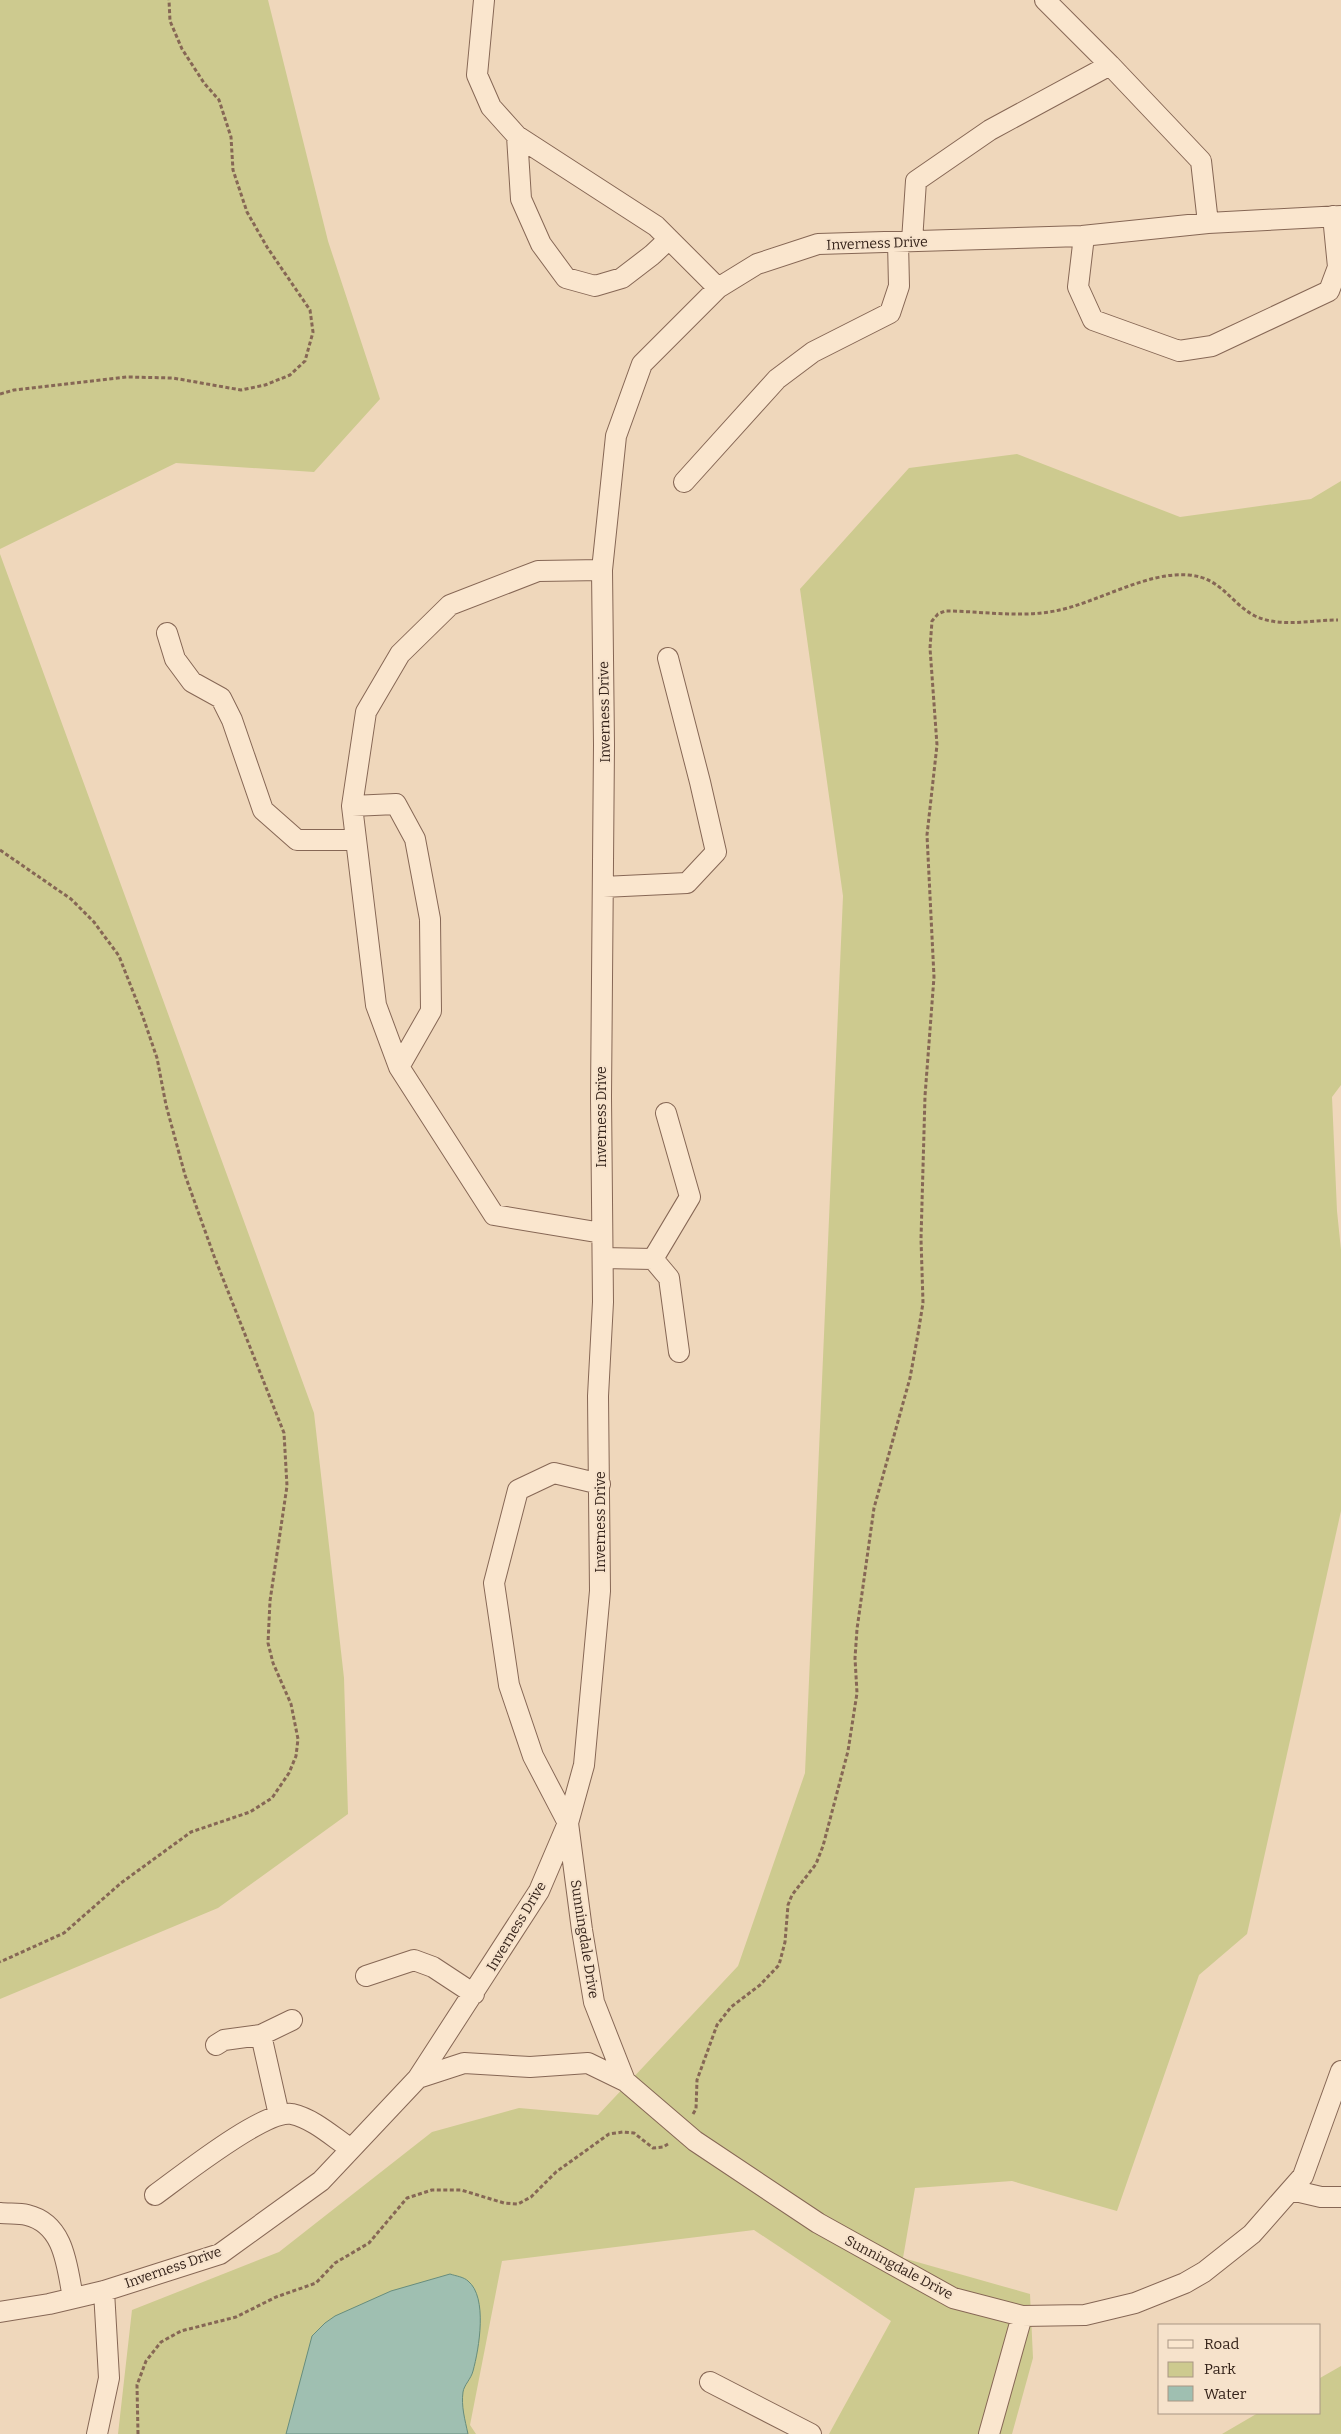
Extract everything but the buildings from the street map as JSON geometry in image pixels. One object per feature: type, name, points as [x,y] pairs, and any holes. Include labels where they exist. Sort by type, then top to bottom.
[{"type":"street","points":[[484,0],[477,75],[491,107],[517,136],[656,226],[718,288]]},
{"type":"street","points":[[1045,0],[1201,161],[1208,223]]},
{"type":"street","points":[[684,482],[778,379],[813,352],[890,312],[899,286],[916,181],[990,130],[1110,65]]},
{"type":"street","points":[[517,136],[521,199],[541,244],[566,278],[595,286],[622,278],[669,239]]},
{"type":"street","points":[[1084,236],[1078,287],[1094,320],[1179,351],[1212,346],[1329,291],[1338,267],[1337,216]]},
{"type":"street","name":"Inverness Drive","points":[[0,2312],[104,2291],[220,2254],[321,2181],[418,2078],[540,1891],[568,1823],[584,1765],[600,1591],[598,1396],[603,1258],[601,1097],[604,745],[602,570],[616,436],[642,364],[718,288],[757,264],[818,244],[1084,236],[1208,223],[1337,216]]},
{"type":"street","points":[[602,570],[538,571],[450,605],[400,654],[366,712],[352,806],[376,1005],[399,1067],[494,1215],[602,1233]]},
{"type":"street","points":[[167,633],[175,659],[192,682],[222,698],[232,720],[264,810],[297,840],[356,840]]},
{"type":"street","points":[[603,887],[687,883],[716,852],[668,658]]},
{"type":"street","points":[[352,806],[396,804],[416,839],[430,920],[431,1011],[399,1067]]},
{"type":"street","points":[[653,1259],[690,1197],[666,1113]]},
{"type":"street","points":[[603,1258],[653,1259],[669,1278],[679,1352]]},
{"type":"street","points":[[568,1823],[533,1756],[509,1685],[494,1583],[518,1490],[554,1474],[600,1484]]},
{"type":"street","name":"Sunningdale Drive","points":[[568,1823],[582,1930],[594,2002],[625,2081]]},
{"type":"street","points":[[366,1976],[414,1960],[434,1967],[474,1994]]},
{"type":"street","points":[[216,2045],[224,2040],[261,2035],[292,2020]]},
{"type":"street","points":[[261,2035],[279,2116]]},
{"type":"street","name":"Sunningdale Drive","points":[[418,2078],[464,2063],[530,2067],[588,2063],[625,2081],[695,2141],[818,2223],[953,2298],[1022,2316],[1085,2315],[1136,2303],[1185,2283],[1204,2272],[1252,2234],[1303,2176],[1341,2072]]},
{"type":"street","points":[[155,2195],[248,2129],[279,2116],[290,2114],[309,2120],[351,2149]]},
{"type":"street","points":[[1291,2190],[1321,2197],[1341,2197]]},
{"type":"street","points":[[0,2213],[28,2216],[42,2221],[54,2233],[62,2246],[73,2298]]},
{"type":"street","points":[[97,2434],[109,2378],[104,2291]]},
{"type":"street","points":[[989,2434],[1022,2316]]},
{"type":"street","points":[[710,2382],[811,2434]]},
{"type":"path","points":[[0,394],[14,390],[126,377],[173,378],[241,390],[265,386],[290,376],[305,361],[313,332],[310,310],[267,247],[247,212],[233,170],[231,137],[219,100],[204,83],[182,49],[170,21],[169,0]]},
{"type":"path","points":[[138,2434],[139,2379],[146,2361],[161,2342],[181,2331],[236,2317],[276,2298],[316,2283],[335,2263],[369,2243],[400,2204],[408,2198],[432,2190],[461,2190],[504,2204],[518,2204],[532,2197],[556,2172],[609,2134],[634,2133],[648,2145],[658,2148],[667,2146],[696,2109],[697,2080],[717,2025],[731,2007],[760,1986],[779,1965],[785,1942],[788,1905],[792,1895],[816,1864],[823,1846],[848,1751],[857,1693],[855,1658],[857,1629],[874,1508],[910,1378],[921,1316],[925,1096],[934,993],[934,950],[927,834],[937,746],[930,674],[932,621],[938,614],[945,611],[1053,612],[1108,595],[1152,578],[1172,574],[1190,575],[1216,583],[1253,615],[1273,622],[1338,620]]},
{"type":"path","points":[[0,850],[71,899],[94,922],[119,956],[144,1016],[157,1058],[166,1105],[185,1175],[214,1256],[284,1433],[287,1486],[270,1602],[268,1643],[273,1663],[291,1704],[298,1739],[293,1764],[272,1798],[250,1812],[191,1832],[121,1883],[64,1933],[0,1962]]},
{"type":"green space","points":[[0,0],[268,0],[328,241],[380,399],[314,472],[176,463],[0,549]]},
{"type":"green space","points":[[1017,454],[1180,517],[1311,499],[1341,481],[1341,1085],[1332,1097],[1337,1211],[1341,1250],[1341,1511],[1247,1934],[1199,1975],[1117,2211],[1012,2181],[915,2188],[903,2258],[1030,2294],[1033,2358],[1012,2434],[829,2434],[891,2321],[754,2230],[502,2261],[470,2425],[476,2434],[118,2434],[132,2310],[279,2252],[432,2132],[519,2108],[598,2115],[738,1966],[805,1773],[843,896],[800,589],[909,468]]},
{"type":"green space","points":[[0,554],[314,1413],[344,1678],[348,1814],[218,1908],[0,1999]]},
{"type":"green space","points":[[1341,2366],[1341,2434],[1222,2434],[1256,2414],[1321,2414],[1321,2377]]},
{"type":"water","points":[[450,2274],[466,2280],[474,2289],[480,2311],[479,2337],[475,2361],[472,2374],[463,2392],[463,2408],[468,2434],[286,2434],[312,2336],[325,2323],[335,2316],[391,2291]]}]
